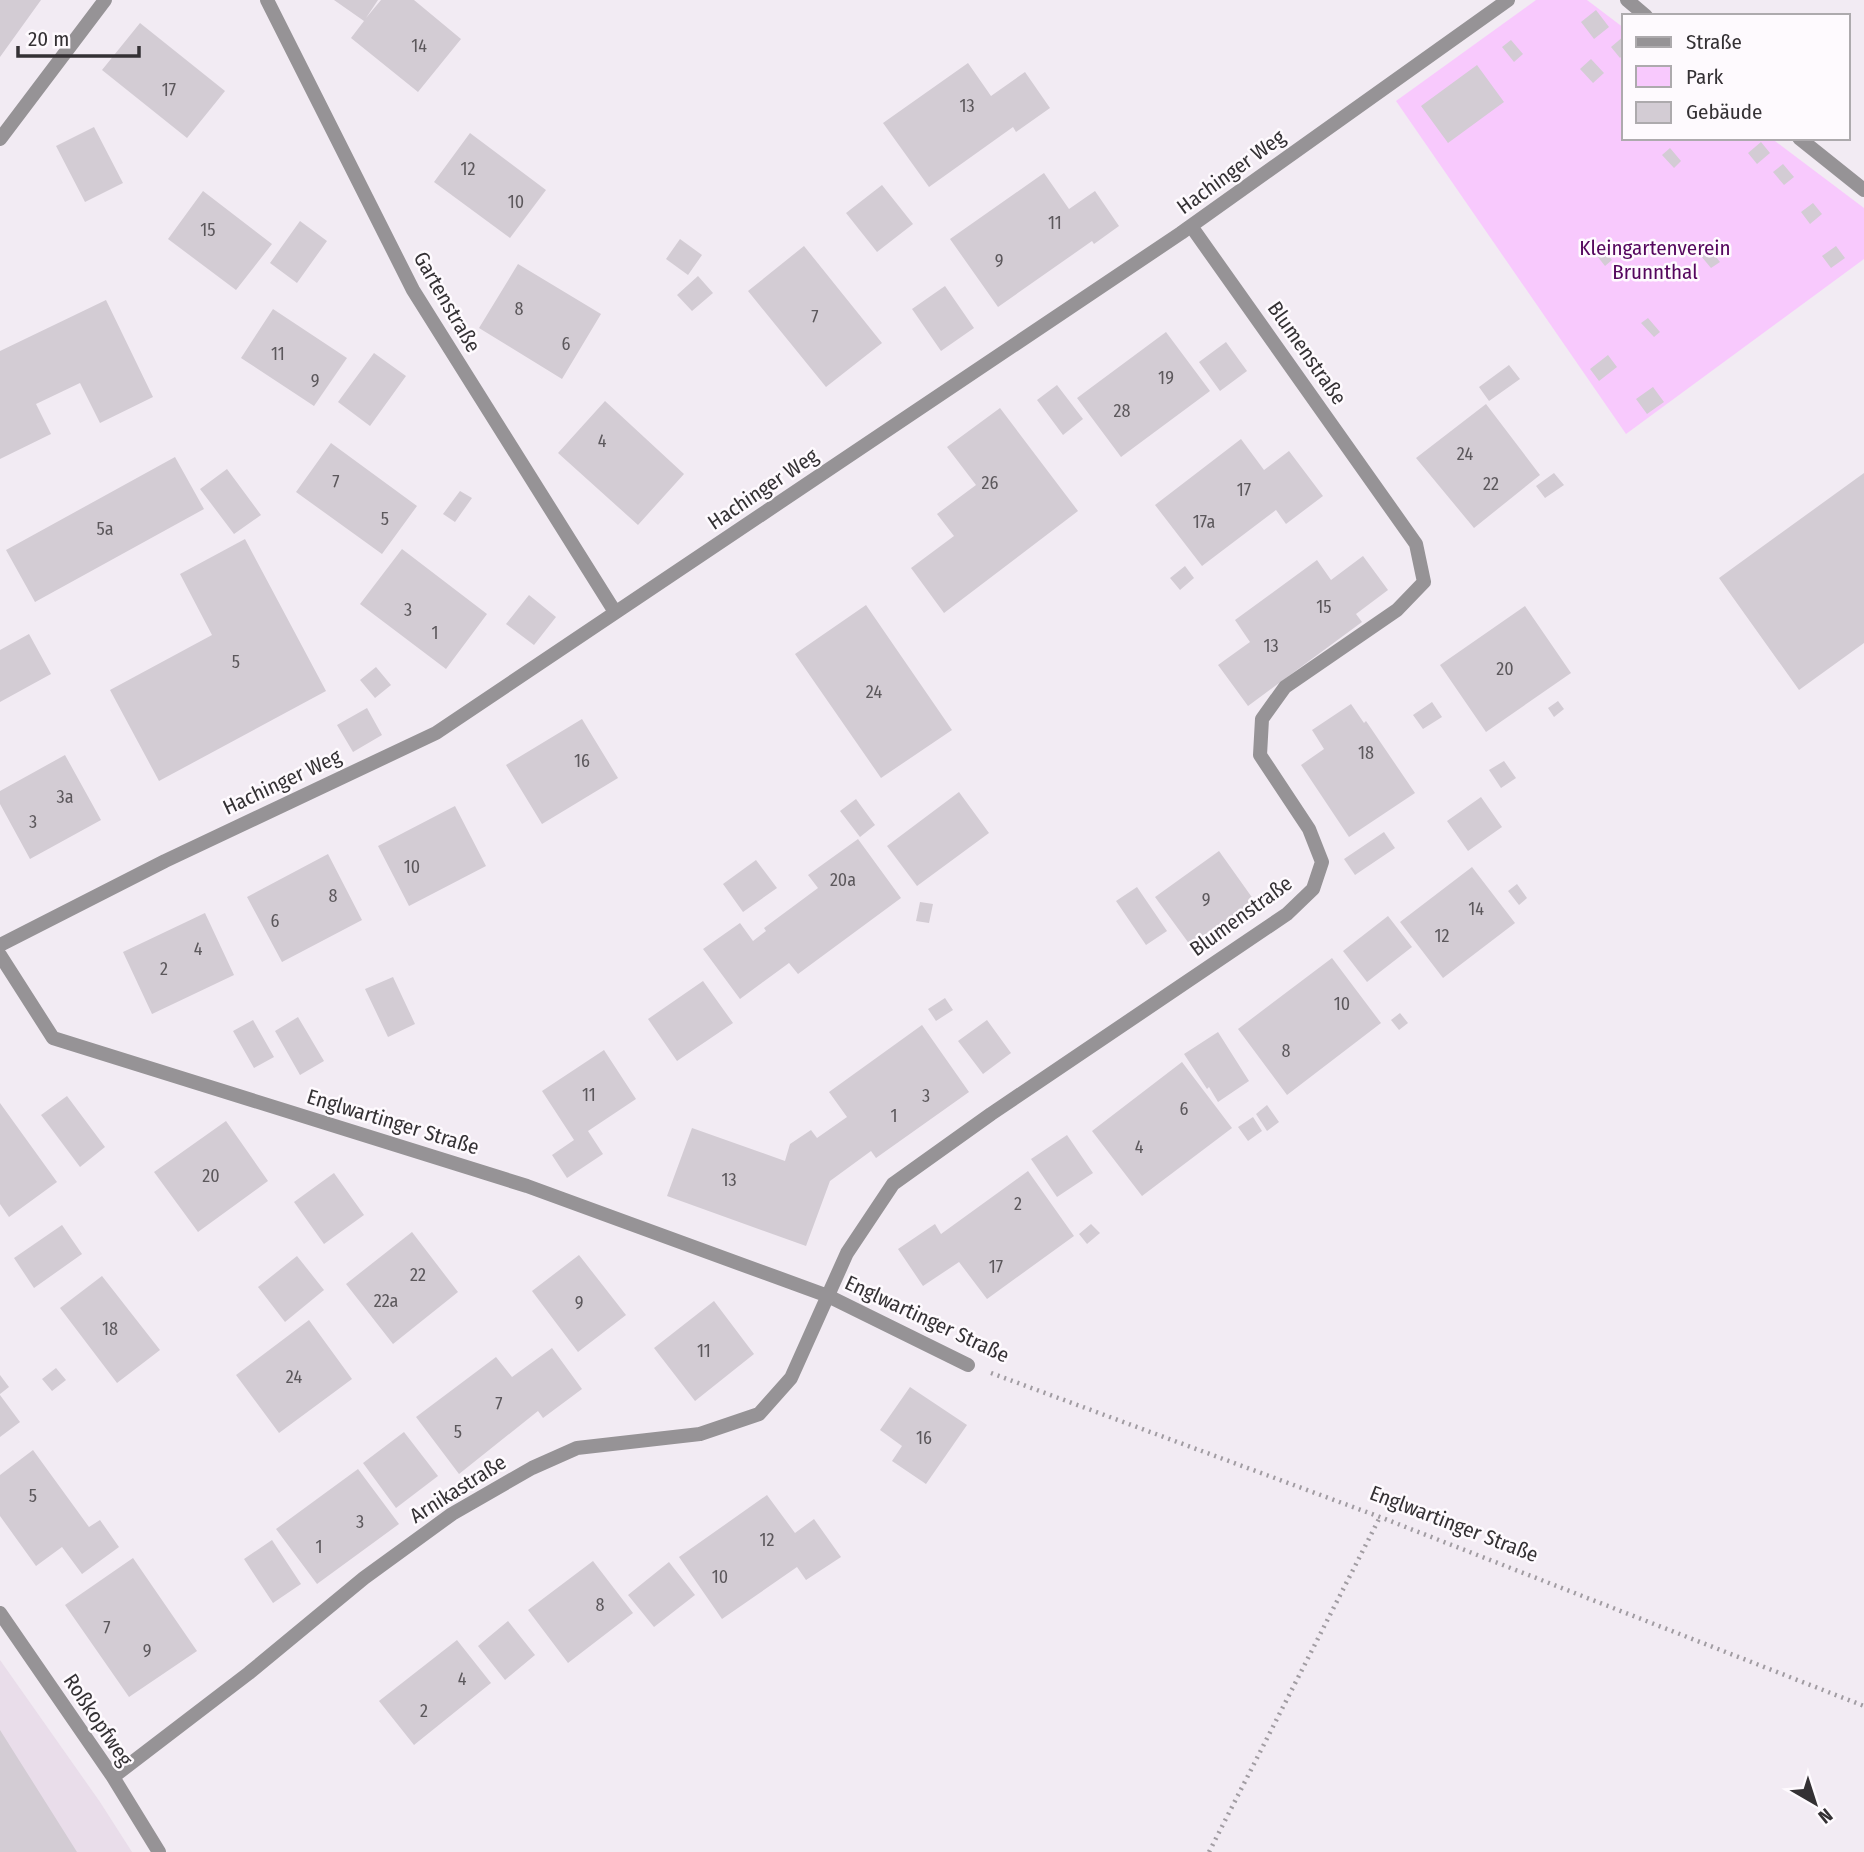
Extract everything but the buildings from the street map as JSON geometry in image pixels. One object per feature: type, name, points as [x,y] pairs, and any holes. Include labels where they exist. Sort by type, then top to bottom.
[{"type":"street","points":[[0,139],[105,0]]},
{"type":"street","name":"Gartenstraße","points":[[267,0],[413,290],[614,612]]},
{"type":"street","name":"Hachinger Weg","points":[[0,944],[173,857],[436,733],[1191,226],[1508,0]]},
{"type":"street","points":[[1627,0],[1644,14]]},
{"type":"street","points":[[1802,140],[1864,190]]},
{"type":"street","name":"Blumenstraße","points":[[828,1296],[847,1253],[893,1184],[991,1114],[1287,914],[1313,889],[1322,862],[1309,829],[1260,755],[1262,719],[1285,687],[1397,610],[1424,582],[1416,544],[1191,226]]},
{"type":"street","name":"Englwartinger Straße","points":[[0,955],[53,1038],[527,1186],[828,1296],[968,1365]]},
{"type":"street","name":"Arnikastraße","points":[[113,1777],[375,1570],[452,1514],[533,1468],[577,1448],[700,1434],[760,1414],[791,1378],[828,1296]]},
{"type":"street","name":"Roßkopfweg","points":[[0,1613],[113,1777],[159,1852]]},
{"type":"path","name":"Englwartinger Straße","points":[[968,1365],[1380,1517],[1864,1706]]},
{"type":"path","points":[[1209,1852],[1380,1517]]},
{"type":"shaded area","points":[[0,1660],[100,1802],[132,1852],[0,1852]]},
{"type":"green space","name":"Kleingartenverein Brunnthal","points":[[1536,0],[1587,0],[1622,26],[1622,140],[1774,140],[1864,208],[1864,259],[1626,434],[1396,101]]}]
